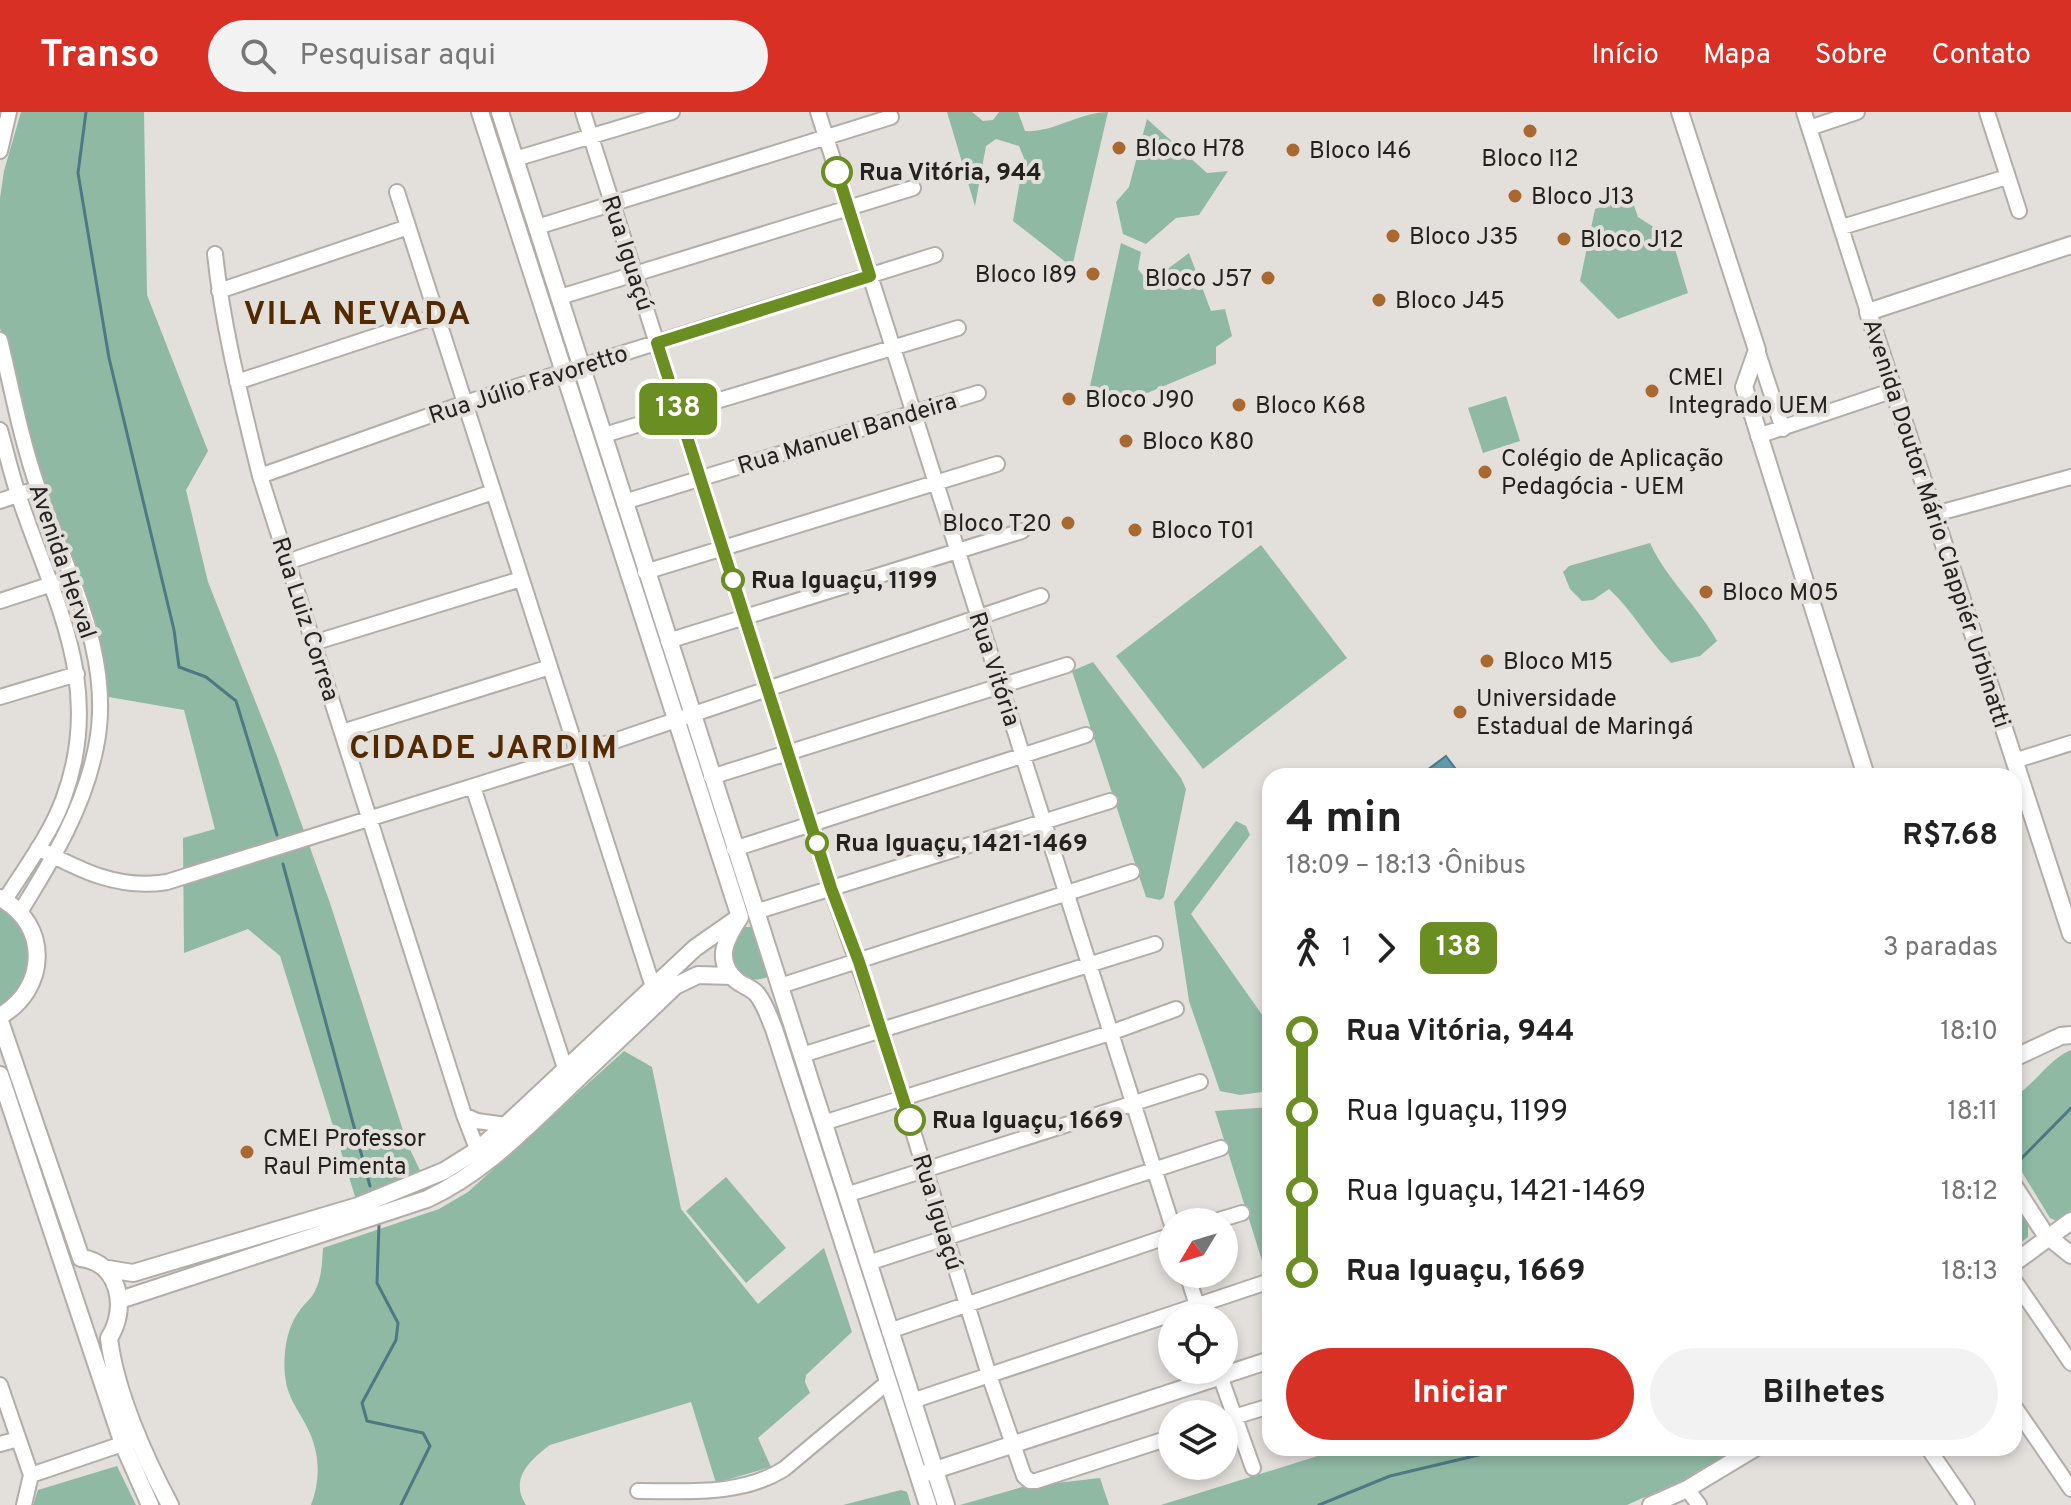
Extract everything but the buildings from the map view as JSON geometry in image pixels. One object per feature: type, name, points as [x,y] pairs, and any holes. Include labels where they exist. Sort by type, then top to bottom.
[{"type":"main road","points":[[480,112],[563,372],[684,717],[747,915],[780,986],[946,1505]]},
{"type":"main road","points":[[500,112],[668,641],[684,717],[711,777],[734,849],[747,915]]},
{"type":"main road","points":[[1680,112],[1757,350],[1744,387],[1863,768]]},
{"type":"main road","points":[[1868,312],[2071,245]]},
{"type":"main road","name":"Avenida Doutor Mário Clappiér Urbinatti","points":[[1868,312],[2016,768]]},
{"type":"main road","name":"Avenida Doutor Mário Clappiér Urbinatti","points":[[2022,785],[2071,934]]},
{"type":"main road","points":[[3,899],[20,912],[35,938],[37,949],[36,973],[26,995],[0,1019],[81,1258]]},
{"type":"main road","points":[[747,915],[726,938],[723,951],[725,963],[732,976],[756,991],[774,1029],[928,1505]]},
{"type":"main road","points":[[64,1267],[72,1260],[93,1259],[108,1269],[133,1273],[358,1206],[480,1158],[506,1125],[701,942],[747,915]]},
{"type":"main road","points":[[120,1300],[427,1199],[480,1158],[675,986],[698,975],[732,976]]},
{"type":"main road","points":[[756,991],[780,986]]},
{"type":"main road","points":[[2022,1054],[2061,1036],[2071,1035]]},
{"type":"main road","points":[[1,1079],[87,1337],[131,1441],[170,1505]]},
{"type":"main road","points":[[2022,1199],[2049,1238],[2071,1255]]},
{"type":"main road","points":[[2022,1257],[2071,1221]]},
{"type":"main road","points":[[87,1337],[97,1341],[109,1338],[117,1327],[120,1300],[108,1269]]},
{"type":"main road","points":[[109,1338],[131,1441],[150,1505]]},
{"type":"main road","points":[[1238,1368],[1262,1362]]},
{"type":"main road","points":[[918,1475],[1187,1384]]},
{"type":"main road","points":[[1651,1505],[1687,1489],[1742,1456]]},
{"type":"street","points":[[0,151],[9,112]]},
{"type":"street","name":"Rua Iguaçú","points":[[583,112],[831,888],[881,1029],[989,1375],[1024,1476],[1036,1481],[1158,1442]]},
{"type":"street","points":[[515,159],[672,112]]},
{"type":"street","name":"Rua Vitória","points":[[818,112],[1166,1208]]},
{"type":"street","name":"Avenida Doutor Mário Clappiér Urbinatti","points":[[1804,112],[1868,312]]},
{"type":"street","points":[[1809,128],[1857,112]]},
{"type":"street","points":[[1987,112],[2019,211]]},
{"type":"street","points":[[537,227],[891,117]]},
{"type":"street","points":[[1842,227],[2007,177]]},
{"type":"street","points":[[560,297],[913,188]]},
{"type":"street","points":[[397,192],[653,987]]},
{"type":"street","points":[[219,291],[408,227]]},
{"type":"street","name":"Rua Luiz Correa","points":[[215,254],[237,382],[260,476],[480,1158]]},
{"type":"street","name":"Rua Júlio Favoretto","points":[[260,476],[465,403],[935,255]]},
{"type":"street","points":[[237,382],[437,316]]},
{"type":"street","points":[[604,435],[958,328]]},
{"type":"street","name":"Avenida Herval","points":[[0,340],[7,404],[73,577],[95,655],[99,698],[97,744],[76,816],[20,912]]},
{"type":"street","points":[[1757,350],[1783,429]]},
{"type":"street","points":[[1758,436],[1894,390]]},
{"type":"street","name":"Rua Manuel Bandeira","points":[[624,502],[978,393]]},
{"type":"street","name":"Avenida Herval","points":[[0,430],[18,495],[53,584],[72,645],[81,707],[73,768],[63,802],[38,848],[3,899]]},
{"type":"street","points":[[645,572],[997,464]]},
{"type":"street","points":[[1935,514],[2071,477]]},
{"type":"street","points":[[0,501],[38,488]]},
{"type":"street","points":[[287,562],[493,492]]},
{"type":"street","points":[[668,641],[1022,531]]},
{"type":"street","points":[[0,601],[73,577]]},
{"type":"street","points":[[313,643],[521,579]]},
{"type":"street","points":[[38,848],[89,874],[113,882],[149,885],[197,874],[579,753],[1041,596]]},
{"type":"street","points":[[711,777],[1067,665]]},
{"type":"street","points":[[342,732],[550,667]]},
{"type":"street","points":[[0,697],[77,674]]},
{"type":"street","points":[[734,849],[1086,735]]},
{"type":"street","points":[[2014,761],[2071,743]]},
{"type":"street","points":[[473,787],[565,1068]]},
{"type":"street","points":[[747,915],[1110,801]]},
{"type":"street","points":[[780,986],[1132,872]]},
{"type":"street","points":[[802,1055],[1155,944]]},
{"type":"street","points":[[823,1123],[1110,1033],[1176,1009]]},
{"type":"street","points":[[846,1195],[1200,1082]]},
{"type":"street","points":[[464,1115],[477,1121],[506,1125]]},
{"type":"street","points":[[868,1263],[1221,1148]]},
{"type":"street","points":[[1238,1214],[1242,1213]]},
{"type":"street","points":[[889,1331],[1158,1240]]},
{"type":"street","points":[[1215,1304],[1262,1284]]},
{"type":"street","points":[[2022,1292],[2071,1363]]},
{"type":"street","points":[[912,1401],[1158,1323]]},
{"type":"street","points":[[638,1491],[715,1491],[768,1479],[888,1382]]},
{"type":"street","points":[[0,1385],[31,1475],[24,1505]]},
{"type":"street","points":[[1238,1415],[1262,1408]]},
{"type":"street","points":[[2022,1418],[2071,1489]]},
{"type":"street","points":[[1238,1437],[1253,1468]]},
{"type":"street","points":[[0,1444],[18,1439]]},
{"type":"street","points":[[31,1475],[131,1441]]},
{"type":"street","points":[[1933,1456],[1967,1505]]},
{"type":"street","points":[[1687,1489],[1699,1505]]},
{"type":"green space","points":[[21,112],[144,112],[147,295],[208,451],[186,490],[208,582],[277,756],[330,903],[407,1143],[426,1183],[358,1206],[280,956],[248,929],[184,953],[183,838],[215,829],[184,710],[103,696],[0,328],[0,198],[4,171]]},
{"type":"green space","points":[[947,112],[972,112],[983,121],[993,120],[999,112],[1018,112],[1025,131],[1035,131],[1108,112],[1072,267],[1013,221],[1024,158],[1019,146],[996,139],[986,146],[975,206]]},
{"type":"green space","points":[[1147,119],[1207,173],[1228,171],[1199,215],[1176,218],[1146,244],[1123,234],[1116,202],[1129,187]]},
{"type":"green space","points":[[1631,197],[1638,217],[1672,239],[1688,293],[1618,319],[1580,281],[1595,209]]},
{"type":"green space","points":[[1121,243],[1141,252],[1138,269],[1149,283],[1189,253],[1211,311],[1225,309],[1232,336],[1216,347],[1216,364],[1119,405],[1087,400]]},
{"type":"green space","points":[[1506,396],[1520,441],[1483,453],[1468,408]]},
{"type":"green space","points":[[1650,543],[1717,641],[1700,656],[1671,663],[1609,589],[1593,600],[1582,601],[1570,589],[1563,572],[1569,566]]},
{"type":"green space","points":[[1261,545],[1347,658],[1203,769],[1116,656]]},
{"type":"green space","points":[[1093,662],[1181,778],[1186,789],[1164,897],[1160,900],[1146,897],[1072,671]]},
{"type":"green space","points":[[1236,821],[1246,826],[1250,835],[1191,914],[1262,1015],[1262,1092],[1240,1095],[1220,1091],[1189,1001],[1174,902]]},
{"type":"green space","points":[[0,906],[22,931],[29,956],[22,982],[0,1007]]},
{"type":"green space","points":[[741,927],[752,927],[768,977],[754,979],[744,976],[729,956]]},
{"type":"green space","points":[[2071,1050],[2071,1210],[2057,1221],[2050,1218],[2022,1172],[2022,1091]]},
{"type":"green space","points":[[624,1051],[652,1067],[681,1209],[758,1304],[824,1248],[852,1332],[806,1375],[805,1382],[810,1393],[758,1438],[771,1467],[716,1483],[691,1402],[550,1445],[524,1471],[520,1487],[526,1505],[311,1505],[318,1476],[317,1456],[307,1427],[288,1390],[285,1359],[291,1325],[317,1286],[323,1248],[439,1209],[468,1192]]},
{"type":"green space","points":[[1262,1108],[1262,1261],[1215,1111]]},
{"type":"green space","points":[[726,1177],[786,1248],[746,1283],[686,1211]]},
{"type":"green space","points":[[2022,1216],[2028,1225],[2028,1237],[2022,1242]]},
{"type":"green space","points":[[1318,1456],[1724,1456],[1683,1480],[1627,1505],[1161,1505]]},
{"type":"green space","points":[[117,1466],[136,1505],[33,1505],[38,1490]]},
{"type":"green space","points":[[1100,1478],[1109,1505],[960,1505],[1022,1487]]},
{"type":"green space","points":[[901,1490],[907,1492],[911,1505],[843,1505]]},
{"type":"water","points":[[1446,756],[1455,768],[1430,768]]},
{"type":"waterway","points":[[86,112],[78,173],[109,358],[174,630],[179,667],[206,677],[236,701],[277,835]]},
{"type":"waterway","points":[[283,864],[370,1186]]},
{"type":"waterway","points":[[2022,1158],[2071,1108]]},
{"type":"waterway","points":[[379,1224],[377,1283],[398,1323],[396,1340],[362,1403],[367,1421],[423,1433],[430,1446],[401,1505]]},
{"type":"waterway","points":[[1319,1505],[1390,1476],[1474,1456]]},
{"type":"bus line","name":"138","points":[[837,172],[870,276],[657,343],[831,888],[859,962],[910,1120]]},
{"type":"place","name":"Bloco I12","points":[[1530,131]]},
{"type":"place","name":"Bloco H78","points":[[1119,148]]},
{"type":"place","name":"Bloco I46","points":[[1293,150]]},
{"type":"place","name":"Rua Vitória, 944","points":[[837,172]]},
{"type":"place","name":"Bloco J13","points":[[1515,196]]},
{"type":"place","name":"Bloco J35","points":[[1393,236]]},
{"type":"place","name":"Bloco J12","points":[[1564,239]]},
{"type":"place","name":"Bloco I89","points":[[1093,274]]},
{"type":"place","name":"Bloco J57","points":[[1268,278]]},
{"type":"place","name":"Bloco J45","points":[[1379,300]]},
{"type":"place","name":"CMEI Integrado UEM","points":[[1652,391]]},
{"type":"place","name":"Bloco J90","points":[[1069,399]]},
{"type":"place","name":"Bloco K68","points":[[1239,405]]},
{"type":"place","name":"Bloco K80","points":[[1126,441]]},
{"type":"place","name":"Colégio de Aplicação Pedagócia - UEM","points":[[1485,472]]},
{"type":"place","name":"Bloco T20","points":[[1068,523]]},
{"type":"place","name":"Bloco T01","points":[[1135,530]]},
{"type":"place","name":"Rua Iguaçu, 1199","points":[[733,580]]},
{"type":"place","name":"Bloco M05","points":[[1706,592]]},
{"type":"place","name":"Bloco M15","points":[[1487,661]]},
{"type":"place","name":"Universidade Estadual de Maringá","points":[[1460,712]]},
{"type":"place","name":"Rua Iguaçu, 1421-1469","points":[[817,843]]},
{"type":"place","name":"Rua Iguaçu, 1669","points":[[910,1120]]},
{"type":"place","name":"CMEI Professor Raul Pimenta","points":[[247,1152]]},
{"type":"district","name":"VILA NEVADA","points":[[358,313]]},
{"type":"district","name":"CIDADE JARDIM","points":[[484,747]]}]
